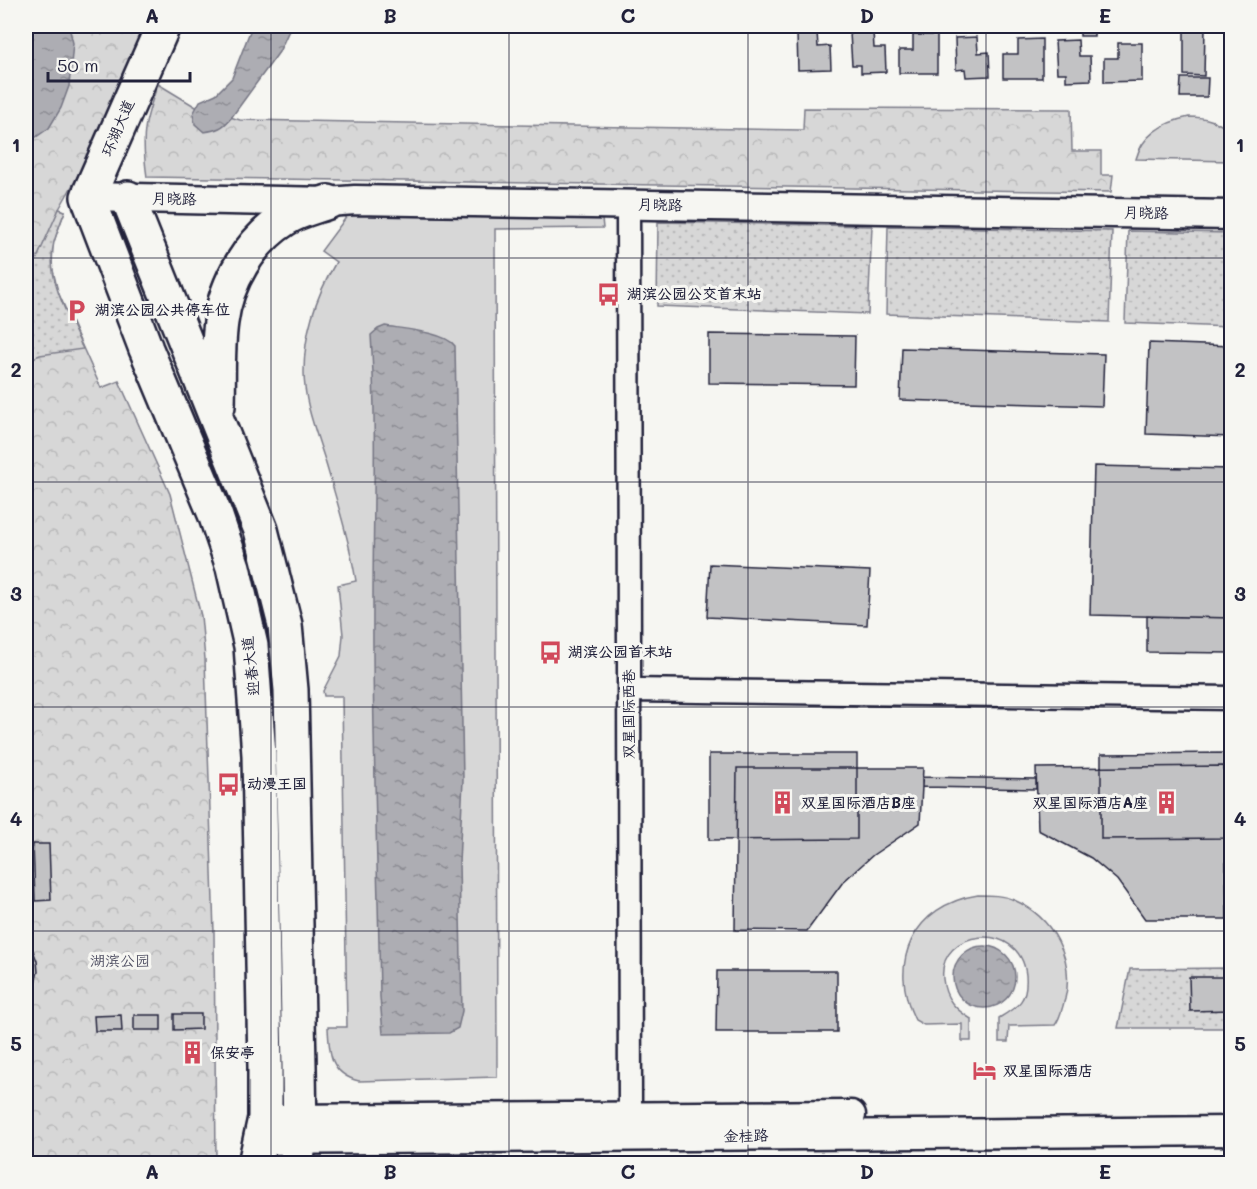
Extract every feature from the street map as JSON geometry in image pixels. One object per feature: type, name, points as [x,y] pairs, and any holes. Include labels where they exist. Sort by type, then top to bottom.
[{"type":"main road","name":"环湖大道","points":[[88,197],[163,26]]},
{"type":"main road","name":"迎春大道","points":[[88,197],[146,349],[215,514],[233,567],[250,646],[259,755],[266,1067],[260,1140]]},
{"type":"main road","points":[[128,198],[261,530],[285,625],[291,690],[298,1141]]},
{"type":"main road","points":[[218,420],[221,322],[229,293],[242,262],[265,234],[286,218],[328,202]]},
{"type":"street","name":"月晓路","points":[[88,197],[1232,215]]},
{"type":"street","name":"双星国际西巷","points":[[628,204],[630,1117]]},
{"type":"street","points":[[629,690],[1232,698]]},
{"type":"street","name":"金桂路","points":[[298,1141],[630,1117],[1232,1112]]},
{"type":"street","name":"金桂路","points":[[260,1140],[1232,1131]]},
{"type":"green space","name":"湖滨公园","points":[[26,26],[146,26],[89,156],[59,209],[65,211],[53,244],[52,266],[58,292],[101,388],[119,381],[170,494],[201,616],[205,659],[214,933],[216,1163],[26,1163]]},
{"type":"green space","points":[[158,84],[196,107],[240,120],[803,130],[804,108],[1071,109],[1072,151],[1101,151],[1101,175],[1113,175],[1111,192],[147,177],[144,151],[145,129]]},
{"type":"green space","points":[[1189,117],[1212,120],[1231,133],[1231,161],[1136,159],[1144,142],[1156,130],[1171,122]]},
{"type":"green space","points":[[353,208],[599,214],[602,219],[603,228],[495,229],[497,1077],[359,1081],[349,1078],[337,1068],[329,1045],[328,1027],[347,1027],[342,696],[324,696],[323,691],[341,656],[343,635],[338,585],[356,581],[342,519],[308,404],[304,372],[306,343],[312,315],[336,262],[321,251]]},
{"type":"green space","points":[[59,209],[65,211],[54,242],[53,269],[65,311],[83,349],[40,355],[26,361],[26,283]]},
{"type":"green space","points":[[658,222],[872,226],[868,314],[657,306]]},
{"type":"green space","points":[[888,226],[1112,231],[1109,322],[886,314]]},
{"type":"green space","points":[[1128,231],[1231,233],[1231,327],[1125,323]]},
{"type":"green space","points":[[978,895],[1005,897],[1028,907],[1050,928],[1058,941],[1067,969],[1067,984],[1065,999],[1055,1025],[1009,1026],[1008,1042],[999,1042],[999,1018],[1021,1001],[1025,991],[1026,975],[1020,957],[1010,945],[996,938],[980,937],[965,941],[953,949],[945,962],[943,979],[952,1003],[971,1019],[971,1041],[962,1041],[962,1024],[924,1025],[915,1020],[907,999],[904,978],[905,958],[912,940],[922,924],[937,911],[955,901]]},
{"type":"green space","points":[[1231,968],[1231,1028],[1118,1028],[1130,969]]},
{"type":"water","points":[[26,26],[72,26],[70,31],[73,43],[69,86],[61,108],[49,128],[26,144]]},
{"type":"water","points":[[252,26],[291,26],[279,52],[231,118],[219,128],[204,132],[195,124],[193,114],[200,101],[216,94],[232,78]]},
{"type":"water","points":[[385,326],[433,334],[450,341],[455,346],[463,780],[459,863],[462,1011],[458,1028],[449,1033],[383,1034],[380,997],[373,702],[374,436],[371,335]]},
{"type":"water","points":[[984,946],[1001,951],[1006,955],[1010,960],[1015,977],[1010,994],[1006,999],[1001,1003],[984,1008],[967,1003],[962,999],[958,994],[953,977],[958,960],[962,955],[967,951]]},
{"type":"water","points":[[495,1157],[488,1163],[398,1163],[398,1159]]},
{"type":"building","points":[[875,26],[888,26],[888,28],[875,28]]},
{"type":"building","points":[[980,26],[993,26],[993,33],[980,33]]},
{"type":"building","points":[[1061,26],[1094,26],[1094,36],[1080,36],[1080,29],[1061,29]]},
{"type":"building","points":[[1184,27],[1205,27],[1204,76],[1184,75]]},
{"type":"building","points":[[817,32],[818,47],[830,46],[831,69],[798,70],[797,33]]},
{"type":"building","points":[[873,32],[874,48],[885,48],[886,72],[861,73],[861,65],[852,65],[850,33]]},
{"type":"building","points":[[913,35],[937,35],[937,73],[899,73],[899,50],[913,50]]},
{"type":"building","points":[[977,37],[978,53],[989,52],[990,76],[966,77],[965,69],[956,70],[955,38]]},
{"type":"building","points":[[1042,39],[1042,78],[1003,78],[1003,54],[1018,54],[1018,40]]},
{"type":"building","points":[[1078,40],[1079,56],[1090,56],[1091,80],[1066,81],[1066,73],[1057,73],[1055,41]]},
{"type":"building","points":[[1118,43],[1142,43],[1142,81],[1104,82],[1104,58],[1118,58]]},
{"type":"building","points":[[1181,78],[1208,78],[1207,97],[1180,97]]},
{"type":"building","points":[[709,334],[855,336],[854,385],[709,383]]},
{"type":"building","points":[[1149,343],[1232,346],[1232,437],[1146,434]]},
{"type":"building","points":[[902,348],[1104,354],[1102,406],[900,400]]},
{"type":"building","points":[[1094,466],[1232,469],[1232,618],[1090,615]]},
{"type":"building","points":[[710,564],[870,571],[867,625],[707,617]]},
{"type":"building","points":[[1147,616],[1232,618],[1232,653],[1147,652]]},
{"type":"building","name":"双星国际酒店A座","points":[[1232,753],[1232,838],[1101,839],[1101,754]]},
{"type":"building","name":"双星国际酒店B座","points":[[709,754],[857,754],[857,839],[709,840]]},
{"type":"building","points":[[1224,766],[1227,919],[1145,919],[1117,880],[1091,858],[1038,830],[1036,768]]},
{"type":"building","points":[[737,768],[923,768],[920,823],[873,855],[843,882],[807,931],[735,930]]},
{"type":"building","points":[[922,777],[1036,779],[1036,789],[922,787]]},
{"type":"building","points":[[33,844],[49,844],[51,900],[35,901]]},
{"type":"building","points":[[26,940],[37,961],[38,972],[26,1004]]},
{"type":"building","points":[[26,940],[37,961],[38,972],[26,1004]]},
{"type":"building","points":[[717,971],[837,971],[837,1032],[716,1032]]},
{"type":"building","points":[[1189,977],[1232,977],[1232,1010],[1190,1011]]},
{"type":"building","points":[[174,1014],[201,1014],[201,1029],[174,1030]]},
{"type":"building","points":[[121,1015],[122,1031],[95,1031],[94,1016]]},
{"type":"building","points":[[134,1015],[161,1015],[161,1030],[134,1030]]},
{"type":"building","name":"保安亭","points":[[187,1050],[196,1050],[197,1056],[187,1056]]},
{"type":"place","name":"湖滨公园公交首末站","points":[[609,294]]},
{"type":"place","name":"湖滨公园公共停车位","points":[[77,310]]},
{"type":"place","name":"湖滨公园首末站","points":[[550,652]]},
{"type":"place","name":"动漫王国","points":[[229,784]]},
{"type":"place","name":"双星国际酒店B座","points":[[783,803]]},
{"type":"place","name":"双星国际酒店A座","points":[[1166,803]]},
{"type":"place","name":"保安亭","points":[[192,1053]]},
{"type":"place","name":"双星国际酒店","points":[[985,1071]]}]
